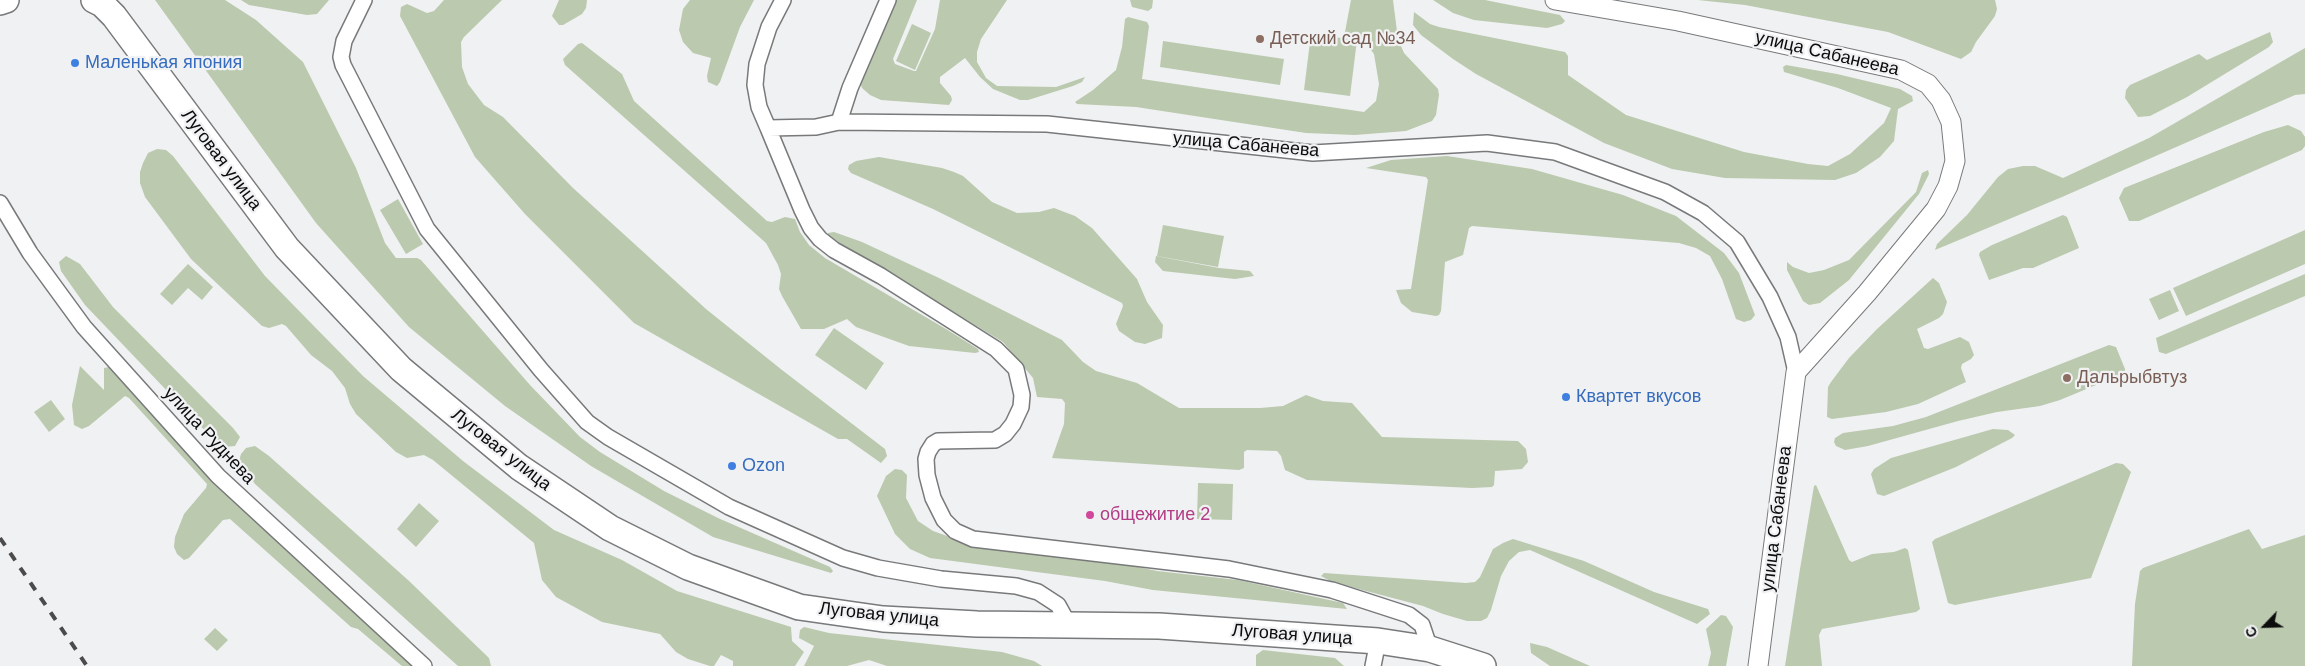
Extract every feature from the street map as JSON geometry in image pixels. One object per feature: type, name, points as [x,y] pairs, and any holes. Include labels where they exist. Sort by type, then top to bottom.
[{"type":"main road","points":[[0,2],[6,0]]},
{"type":"main road","name":"Луговая улица","points":[[94,0],[102,4],[114,16],[287,248],[401,369],[519,467],[610,528],[688,567],[799,607],[883,619],[978,624],[1159,626],[1378,641],[1430,649],[1482,666]]},
{"type":"street","points":[[364,0],[344,40],[341,57],[343,65],[422,220],[431,234],[541,370],[587,422],[608,437],[721,502],[843,558],[878,568],[941,579],[1016,586],[1038,592],[1058,605],[1069,625]]},
{"type":"street","points":[[783,0],[769,27],[757,64],[755,85],[759,107],[811,228],[820,239],[834,250],[881,276],[996,349],[1016,369],[1022,395],[1021,406],[1013,424],[1005,434],[995,440],[938,441],[932,444],[928,452],[926,459],[927,475],[933,498],[944,520],[955,531],[973,539],[1229,569],[1332,590],[1409,615],[1422,625],[1430,649]]},
{"type":"street","points":[[839,122],[850,88],[888,0]]},
{"type":"street","name":"улица Сабанеева","points":[[1555,0],[1678,21],[1902,70],[1928,84],[1941,100],[1951,122],[1955,160],[1948,186],[1936,209],[1867,293],[1796,372]]},
{"type":"street","name":"улица Сабанеева","points":[[768,128],[816,127],[839,122],[1046,124],[1313,153],[1487,144],[1555,152],[1664,192],[1703,213],[1737,242],[1770,297],[1788,337],[1796,372],[1758,666]]},
{"type":"street","name":"улица Руднева","points":[[0,203],[30,253],[84,327],[218,476],[424,666]]},
{"type":"street","points":[[1373,666],[1378,641]]},
{"type":"green space","points":[[155,0],[225,0],[256,20],[303,62],[356,168],[385,243],[396,258],[417,258],[421,260],[530,385],[580,437],[600,452],[664,491],[718,518],[830,567],[833,571],[831,573],[713,537],[591,466],[505,406],[409,327],[316,223]]},
{"type":"green space","points":[[241,0],[329,0],[317,14],[307,15],[249,5]]},
{"type":"green space","points":[[444,0],[502,0],[461,42],[462,67],[468,84],[484,105],[503,117],[573,188],[706,309],[885,449],[887,456],[881,463],[847,439],[838,439],[634,323],[525,214],[475,157],[400,16],[401,7],[407,4],[427,13],[434,11]]},
{"type":"green space","points":[[559,0],[587,0],[586,8],[582,14],[563,25],[559,25],[552,16]]},
{"type":"green space","points":[[690,0],[754,0],[740,27],[717,86],[708,82],[707,76],[711,58],[693,53],[683,42],[679,30],[683,9]]},
{"type":"green space","points":[[891,0],[917,0],[893,59],[895,64],[916,71],[935,29],[940,0],[1007,0],[981,39],[977,52],[977,62],[986,78],[997,86],[1056,87],[1085,77],[1082,82],[1073,86],[1028,100],[1020,100],[993,89],[980,77],[965,58],[940,77],[940,83],[951,96],[952,100],[949,105],[881,100],[870,95],[862,88],[859,79]]},
{"type":"green space","points":[[1130,0],[1153,0],[1152,8],[1148,11],[1132,7]]},
{"type":"green space","points":[[1351,0],[1393,0],[1398,39],[1404,53],[1438,89],[1436,115],[1432,121],[1406,131],[1355,135],[1306,133],[1136,107],[1077,104],[1075,102],[1093,90],[1116,70],[1122,47],[1125,19],[1128,17],[1147,22],[1149,26],[1142,79],[1364,112],[1376,101],[1379,84],[1374,54],[1367,45],[1357,38],[1348,36],[1345,32]]},
{"type":"green space","points":[[1433,0],[1485,0],[1560,15],[1565,21],[1562,24],[1547,28],[1474,20],[1453,13]]},
{"type":"green space","points":[[1698,0],[1995,0],[1997,9],[1995,16],[1971,52],[1961,59],[1888,32],[1745,5]]},
{"type":"green space","points":[[1414,12],[1430,24],[1439,27],[1565,52],[1568,56],[1568,75],[1626,115],[1744,152],[1808,164],[1828,166],[1850,154],[1884,123],[1891,108],[1838,88],[1784,72],[1783,67],[1786,65],[1837,74],[1900,89],[1912,96],[1913,101],[1898,109],[1894,141],[1880,157],[1856,173],[1835,180],[1725,178],[1672,169],[1604,143],[1476,74],[1421,35],[1413,25]]},
{"type":"green space","points":[[912,24],[931,33],[915,70],[896,61]]},
{"type":"green space","points":[[2270,32],[2273,42],[2269,47],[2187,97],[2150,116],[2138,117],[2125,98],[2126,90],[2130,85],[2199,54],[2207,60]]},
{"type":"green space","points":[[1311,34],[1357,40],[1350,96],[1304,90]]},
{"type":"green space","points":[[1163,41],[1284,59],[1280,85],[1160,67]]},
{"type":"green space","points":[[582,43],[622,74],[634,101],[767,221],[772,222],[785,217],[795,219],[800,232],[809,245],[825,258],[946,329],[978,349],[979,352],[909,346],[856,327],[847,319],[824,329],[801,329],[779,289],[781,274],[766,243],[565,65],[563,59],[578,44]]},
{"type":"green space","points":[[2305,48],[2305,94],[2295,95],[2062,197],[1935,250],[1937,244],[1967,215],[1998,177],[2008,169],[2035,166],[2063,178],[2149,138]]},
{"type":"green space","points":[[2288,125],[2301,131],[2305,137],[2305,146],[2302,150],[2139,221],[2129,221],[2119,198],[2124,188],[2264,132]]},
{"type":"green space","points":[[157,149],[166,150],[173,156],[265,276],[306,318],[363,376],[463,461],[554,530],[622,560],[677,591],[791,627],[792,641],[804,652],[795,666],[733,666],[733,661],[721,655],[714,666],[710,666],[688,659],[676,652],[660,634],[602,622],[556,597],[542,580],[534,543],[433,460],[424,455],[407,458],[396,452],[356,414],[350,404],[345,388],[332,371],[311,355],[286,326],[282,324],[269,328],[262,326],[191,259],[145,197],[140,183],[140,172],[148,153]]},
{"type":"green space","points":[[1447,156],[1532,169],[1623,195],[1676,216],[1724,253],[1739,273],[1755,315],[1751,320],[1744,322],[1736,319],[1722,279],[1710,256],[1696,248],[1679,243],[1472,226],[1469,228],[1463,255],[1445,262],[1441,311],[1439,315],[1412,312],[1401,303],[1396,290],[1411,289],[1428,180],[1426,177],[1366,168],[1391,160]]},
{"type":"green space","points":[[879,157],[942,168],[954,172],[963,176],[992,202],[1017,213],[1039,212],[1054,208],[1075,216],[1092,228],[1137,279],[1147,302],[1163,325],[1162,338],[1145,344],[1135,342],[1119,331],[1116,324],[1123,306],[1122,303],[933,209],[851,173],[848,169],[849,165],[856,161]]},
{"type":"green space","points":[[1928,170],[1929,174],[1919,194],[1849,280],[1820,303],[1809,305],[1803,301],[1787,270],[1787,262],[1793,267],[1809,273],[1824,270],[1849,260],[1916,192],[1922,173]]},
{"type":"green space","points":[[398,199],[423,244],[406,254],[380,210]]},
{"type":"green space","points":[[2063,215],[2067,217],[2079,248],[2033,268],[2023,268],[1989,280],[1979,255],[1980,252],[1992,245]]},
{"type":"green space","points":[[1163,225],[1224,236],[1218,267],[1157,256]]},
{"type":"green space","points":[[2305,230],[2305,264],[2186,316],[2173,288]]},
{"type":"green space","points":[[834,232],[862,242],[939,278],[1062,340],[1083,362],[1096,371],[1137,383],[1179,408],[1260,408],[1283,406],[1306,395],[1323,401],[1352,403],[1382,437],[1518,441],[1526,449],[1528,462],[1522,469],[1495,471],[1494,485],[1492,487],[1472,488],[1307,480],[1285,470],[1281,456],[1277,451],[1247,450],[1244,452],[1244,468],[1239,470],[1052,458],[1064,424],[1065,403],[1062,399],[1037,397],[1033,378],[1003,342],[828,236],[828,233]]},
{"type":"green space","points":[[66,256],[80,264],[113,307],[233,428],[240,437],[235,446],[225,447],[212,438],[85,305],[61,271],[59,262]]},
{"type":"green space","points":[[1156,256],[1219,268],[1250,271],[1254,276],[1235,279],[1163,271],[1155,262]]},
{"type":"green space","points":[[188,264],[213,287],[202,300],[188,288],[172,305],[160,294]]},
{"type":"green space","points":[[2305,274],[2305,296],[2166,354],[2159,352],[2156,338]]},
{"type":"green space","points":[[1933,278],[1939,283],[1947,302],[1943,314],[1939,318],[1917,329],[1924,348],[1928,349],[1960,337],[1969,342],[1974,355],[1962,364],[1961,368],[1966,382],[1918,404],[1886,412],[1832,419],[1827,417],[1828,387],[1849,358],[1877,329]]},
{"type":"green space","points":[[2170,290],[2179,311],[2159,320],[2149,299]]},
{"type":"green space","points":[[834,328],[884,363],[866,390],[815,355]]},
{"type":"green space","points":[[2109,345],[2116,347],[2125,373],[2060,400],[2040,406],[1997,412],[1958,421],[1868,446],[1845,450],[1836,446],[1834,442],[1835,438],[1843,433],[1893,426],[1926,417]]},
{"type":"green space","points":[[80,366],[104,390],[104,368],[109,367],[159,421],[415,666],[402,666],[358,629],[351,627],[230,519],[223,520],[189,558],[184,560],[177,554],[174,547],[175,537],[184,514],[206,488],[207,484],[129,398],[125,396],[89,426],[82,429],[74,425],[72,405]]},
{"type":"green space","points":[[51,400],[65,419],[49,432],[34,412]]},
{"type":"green space","points":[[1993,429],[2008,430],[2015,435],[1956,467],[1884,496],[1877,494],[1871,474],[1874,469],[1891,458]]},
{"type":"green space","points":[[255,446],[269,456],[408,580],[489,658],[491,666],[458,666],[255,484],[239,461],[241,454],[246,448]]},
{"type":"green space","points":[[2116,463],[2123,464],[2131,472],[2091,578],[1955,605],[1948,603],[1932,542],[1935,539]]},
{"type":"green space","points":[[895,469],[902,470],[907,475],[906,498],[918,521],[933,531],[970,544],[1110,561],[1157,571],[1238,580],[1343,603],[1347,609],[1153,590],[1105,581],[930,558],[910,549],[895,534],[877,496],[886,476]]},
{"type":"green space","points":[[1198,483],[1233,484],[1232,520],[1197,519]]},
{"type":"green space","points":[[1816,485],[1849,560],[1852,562],[1872,554],[1894,552],[1905,548],[1908,550],[1920,609],[1916,612],[1822,629],[1819,635],[1822,666],[1785,666],[1814,486]]},
{"type":"green space","points":[[419,503],[439,521],[416,547],[397,529]]},
{"type":"green space","points":[[2249,529],[2262,549],[2305,535],[2305,666],[2132,666],[2135,604],[2140,571],[2143,568]]},
{"type":"green space","points":[[1513,539],[1584,561],[1654,592],[1708,609],[1710,614],[1697,624],[1530,550],[1519,552],[1509,561],[1501,576],[1491,610],[1487,618],[1481,621],[1467,621],[1423,606],[1332,582],[1321,576],[1324,573],[1466,583],[1475,582],[1480,577],[1493,549]]},
{"type":"green space","points":[[1721,615],[1726,616],[1733,627],[1726,666],[1708,666],[1711,653],[1706,629]]},
{"type":"green space","points":[[804,627],[829,633],[1002,652],[1034,661],[1042,666],[887,666],[869,660],[847,666],[804,666],[814,646],[799,638],[800,630]]},
{"type":"green space","points":[[215,628],[228,640],[217,651],[204,639]]},
{"type":"green space","points":[[1530,643],[1547,647],[1590,666],[1550,666],[1531,653]]},
{"type":"green space","points":[[1263,650],[1335,658],[1344,666],[1256,666],[1256,655]]},
{"type":"railway","points":[[0,538],[87,666]]},
{"type":"place","name":"Детский сад №34","points":[[1260,39]]},
{"type":"place","name":"Маленькая япония","points":[[75,63]]},
{"type":"place","name":"Дальрыбвтуз","points":[[2067,378]]},
{"type":"place","name":"Квартет вкусов","points":[[1566,397]]},
{"type":"place","name":"Ozon","points":[[732,466]]},
{"type":"place","name":"общежитие 2","points":[[1090,515]]}]
